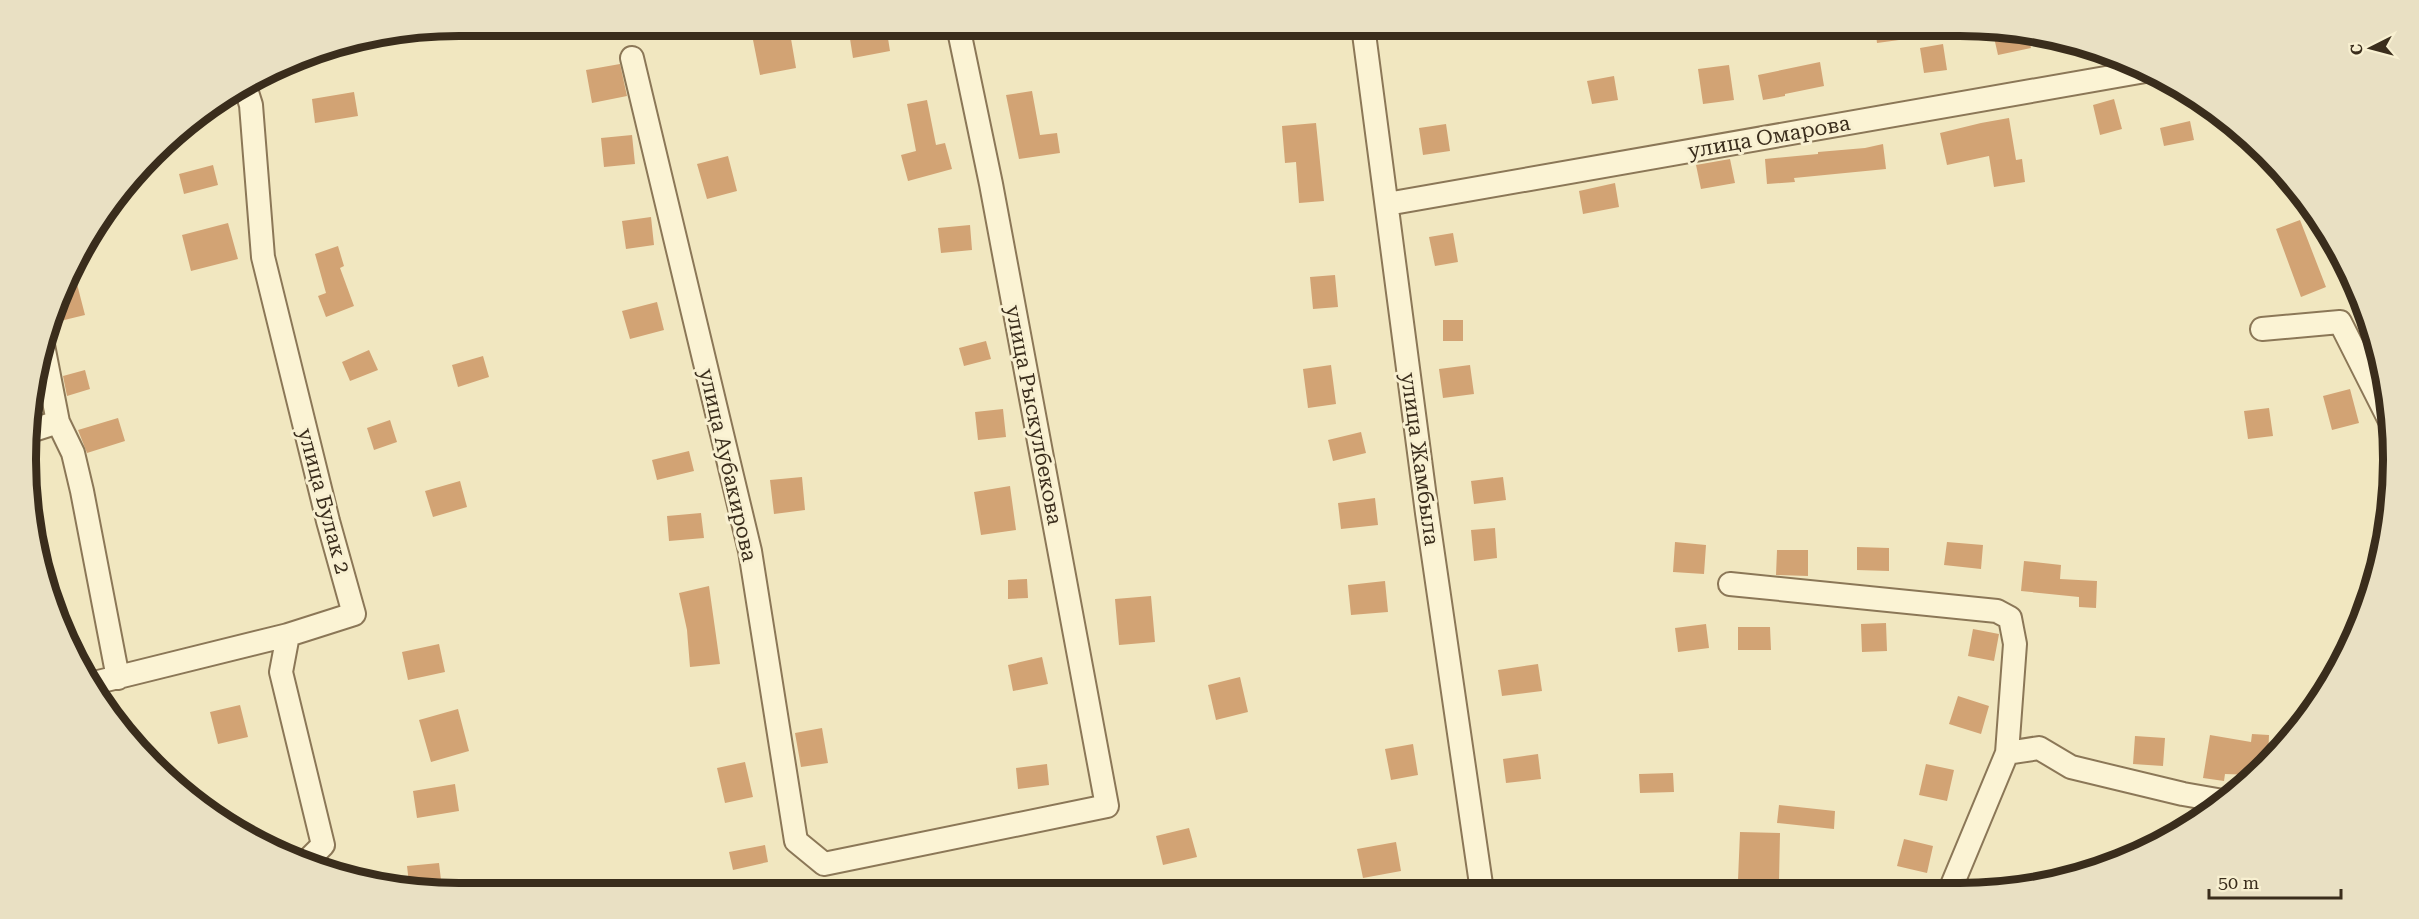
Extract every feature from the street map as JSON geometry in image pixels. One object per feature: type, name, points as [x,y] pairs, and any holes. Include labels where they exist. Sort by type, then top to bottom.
[{"type":"street","name":"улица Рыскулбекова","points":[[824,864],[1107,806],[995,207],[960,36]]},
{"type":"street","name":"улица Жамбыла","points":[[1364,36],[1427,513],[1481,883]]},
{"type":"street","name":"улица Аубакирова","points":[[632,58],[750,551],[796,841],[824,864]]},
{"type":"street","name":"улица Омарова","points":[[1387,204],[2133,73]]},
{"type":"street","name":"улица Булак 2","points":[[247,93],[251,105],[262,257],[354,614],[288,636]]},
{"type":"street","points":[[2262,329],[2340,322],[2378,397]]},
{"type":"street","points":[[47,364],[58,422],[73,453],[82,491],[118,678]]},
{"type":"street","points":[[37,429],[58,422]]},
{"type":"street","points":[[1730,584],[1997,611],[2010,618],[2015,644],[2007,753],[1953,883]]},
{"type":"street","points":[[99,682],[288,636],[281,672],[323,845],[311,857]]},
{"type":"street","points":[[2007,753],[2039,747],[2071,767],[2212,799]]},
{"type":"building","points":[[791,36],[796,68],[760,75],[753,40]]},
{"type":"building","points":[[850,36],[888,36],[890,51],[853,58]]},
{"type":"building","points":[[1876,36],[1898,36],[1899,40],[1877,43]]},
{"type":"building","points":[[1994,38],[2030,42],[2031,48],[1998,55]]},
{"type":"building","points":[[1943,44],[1947,70],[1924,73],[1920,48]]},
{"type":"building","points":[[1820,62],[1824,86],[1763,100],[1758,75]]},
{"type":"building","points":[[620,64],[627,96],[592,103],[586,70]]},
{"type":"building","points":[[1729,65],[1734,100],[1703,104],[1698,69]]},
{"type":"building","points":[[1614,76],[1618,100],[1592,104],[1587,81]]},
{"type":"building","points":[[1032,91],[1040,135],[1057,133],[1060,153],[1019,159],[1006,95]]},
{"type":"building","points":[[354,92],[358,116],[315,123],[312,99]]},
{"type":"building","points":[[2114,99],[2122,129],[2100,135],[2093,105]]},
{"type":"building","points":[[927,100],[936,145],[945,143],[952,169],[908,181],[901,155],[916,151],[907,104]]},
{"type":"building","points":[[2009,118],[2016,160],[2022,159],[2025,182],[1994,187],[1989,156],[1947,165],[1940,133]]},
{"type":"building","points":[[2190,121],[2194,140],[2164,146],[2160,128]]},
{"type":"building","points":[[1316,123],[1324,201],[1299,203],[1296,162],[1285,163],[1282,126]]},
{"type":"building","points":[[1446,124],[1450,151],[1423,155],[1419,128]]},
{"type":"building","points":[[632,135],[635,164],[604,167],[601,138]]},
{"type":"building","points":[[1883,144],[1886,169],[1794,178],[1795,182],[1767,184],[1765,159]]},
{"type":"building","points":[[728,156],[737,191],[707,199],[697,164]]},
{"type":"building","points":[[1730,159],[1735,183],[1701,189],[1696,165]]},
{"type":"building","points":[[213,165],[218,185],[184,194],[179,174]]},
{"type":"building","points":[[1615,183],[1619,207],[1583,214],[1579,191]]},
{"type":"building","points":[[651,217],[654,245],[626,249],[622,221]]},
{"type":"building","points":[[2300,220],[2326,287],[2301,297],[2276,229]]},
{"type":"building","points":[[228,223],[238,259],[191,271],[182,235]]},
{"type":"building","points":[[970,225],[972,250],[941,253],[938,228]]},
{"type":"building","points":[[1453,233],[1458,262],[1435,266],[1429,237]]},
{"type":"building","points":[[338,246],[344,266],[340,268],[354,306],[326,317],[318,296],[326,293],[315,254]]},
{"type":"building","points":[[1335,275],[1338,307],[1313,309],[1310,277]]},
{"type":"building","points":[[77,284],[85,315],[59,321],[68,297],[74,285]]},
{"type":"building","points":[[657,302],[664,330],[630,339],[622,311]]},
{"type":"building","points":[[1443,320],[1463,320],[1463,341],[1443,341]]},
{"type":"building","points":[[986,341],[991,359],[964,366],[959,348]]},
{"type":"building","points":[[369,350],[378,370],[350,381],[342,362]]},
{"type":"building","points":[[483,356],[489,377],[458,387],[452,365]]},
{"type":"building","points":[[1331,365],[1336,404],[1308,408],[1303,369]]},
{"type":"building","points":[[1470,365],[1474,394],[1443,398],[1439,369]]},
{"type":"building","points":[[85,370],[90,389],[67,396],[63,376]]},
{"type":"building","points":[[2350,389],[2359,423],[2332,430],[2323,396]]},
{"type":"building","points":[[2269,408],[2273,436],[2248,439],[2244,411]]},
{"type":"building","points":[[1003,409],[1006,437],[978,440],[975,412]]},
{"type":"building","points":[[118,418],[125,441],[87,453],[78,430]]},
{"type":"building","points":[[390,420],[397,442],[374,450],[367,428]]},
{"type":"building","points":[[1361,432],[1366,453],[1333,461],[1328,440]]},
{"type":"building","points":[[689,451],[694,471],[657,480],[652,460]]},
{"type":"building","points":[[802,477],[805,510],[774,514],[770,480]]},
{"type":"building","points":[[1503,477],[1506,500],[1474,504],[1471,481]]},
{"type":"building","points":[[460,481],[467,507],[433,517],[425,491]]},
{"type":"building","points":[[1010,486],[1016,530],[981,535],[974,492]]},
{"type":"building","points":[[1375,498],[1378,525],[1341,529],[1338,503]]},
{"type":"building","points":[[701,513],[704,538],[669,541],[667,516]]},
{"type":"building","points":[[1495,528],[1497,558],[1474,561],[1471,530]]},
{"type":"building","points":[[1675,542],[1706,545],[1704,574],[1673,572]]},
{"type":"building","points":[[1947,542],[1983,545],[1981,569],[1944,565]]},
{"type":"building","points":[[1857,547],[1889,548],[1889,571],[1857,570]]},
{"type":"building","points":[[1777,550],[1808,550],[1808,576],[1776,575]]},
{"type":"building","points":[[2024,561],[2061,565],[2060,579],[2097,581],[2096,608],[2079,607],[2079,597],[2021,591]]},
{"type":"building","points":[[1027,579],[1028,598],[1008,599],[1008,580]]},
{"type":"building","points":[[1385,581],[1388,612],[1351,615],[1348,585]]},
{"type":"building","points":[[709,586],[720,664],[690,667],[687,630],[679,593]]},
{"type":"building","points":[[1151,596],[1155,642],[1119,645],[1115,599]]},
{"type":"building","points":[[1886,623],[1887,651],[1862,652],[1861,624]]},
{"type":"building","points":[[1706,624],[1709,648],[1678,652],[1675,628]]},
{"type":"building","points":[[1738,627],[1770,627],[1771,650],[1738,650]]},
{"type":"building","points":[[1973,629],[1999,634],[1994,661],[1968,656]]},
{"type":"building","points":[[439,644],[445,672],[408,680],[402,652]]},
{"type":"building","points":[[1042,657],[1048,684],[1013,691],[1008,665]]},
{"type":"building","points":[[1538,664],[1542,691],[1502,696],[1498,670]]},
{"type":"building","points":[[1240,677],[1248,712],[1216,720],[1208,685]]},
{"type":"building","points":[[1958,696],[1989,706],[1981,734],[1949,724]]},
{"type":"building","points":[[240,705],[248,737],[218,744],[210,712]]},
{"type":"building","points":[[458,709],[469,751],[431,762],[419,720]]},
{"type":"building","points":[[822,728],[828,763],[801,767],[795,733]]},
{"type":"building","points":[[2252,734],[2269,735],[2268,749],[2243,775],[2225,774],[2224,781],[2203,778],[2210,735],[2251,742]]},
{"type":"building","points":[[2135,736],[2165,738],[2163,766],[2133,764]]},
{"type":"building","points":[[1413,744],[1418,775],[1391,780],[1385,749]]},
{"type":"building","points":[[1538,754],[1541,779],[1506,783],[1503,759]]},
{"type":"building","points":[[745,762],[753,797],[725,803],[717,768]]},
{"type":"building","points":[[1047,764],[1049,785],[1018,789],[1016,768]]},
{"type":"building","points":[[1926,764],[1954,770],[1947,801],[1919,795]]},
{"type":"building","points":[[1673,773],[1674,792],[1640,793],[1639,774]]},
{"type":"building","points":[[455,784],[459,811],[417,818],[413,791]]},
{"type":"building","points":[[1779,805],[1835,811],[1834,829],[1777,823]]},
{"type":"building","points":[[1189,828],[1197,857],[1163,865],[1156,836]]},
{"type":"building","points":[[1740,832],[1780,833],[1779,881],[1738,880]]},
{"type":"building","points":[[1904,839],[1933,846],[1927,873],[1897,866]]},
{"type":"building","points":[[1396,842],[1401,871],[1363,878],[1357,849]]},
{"type":"building","points":[[765,845],[768,862],[733,870],[729,852]]},
{"type":"building","points":[[439,863],[441,880],[409,879],[407,866]]}]
